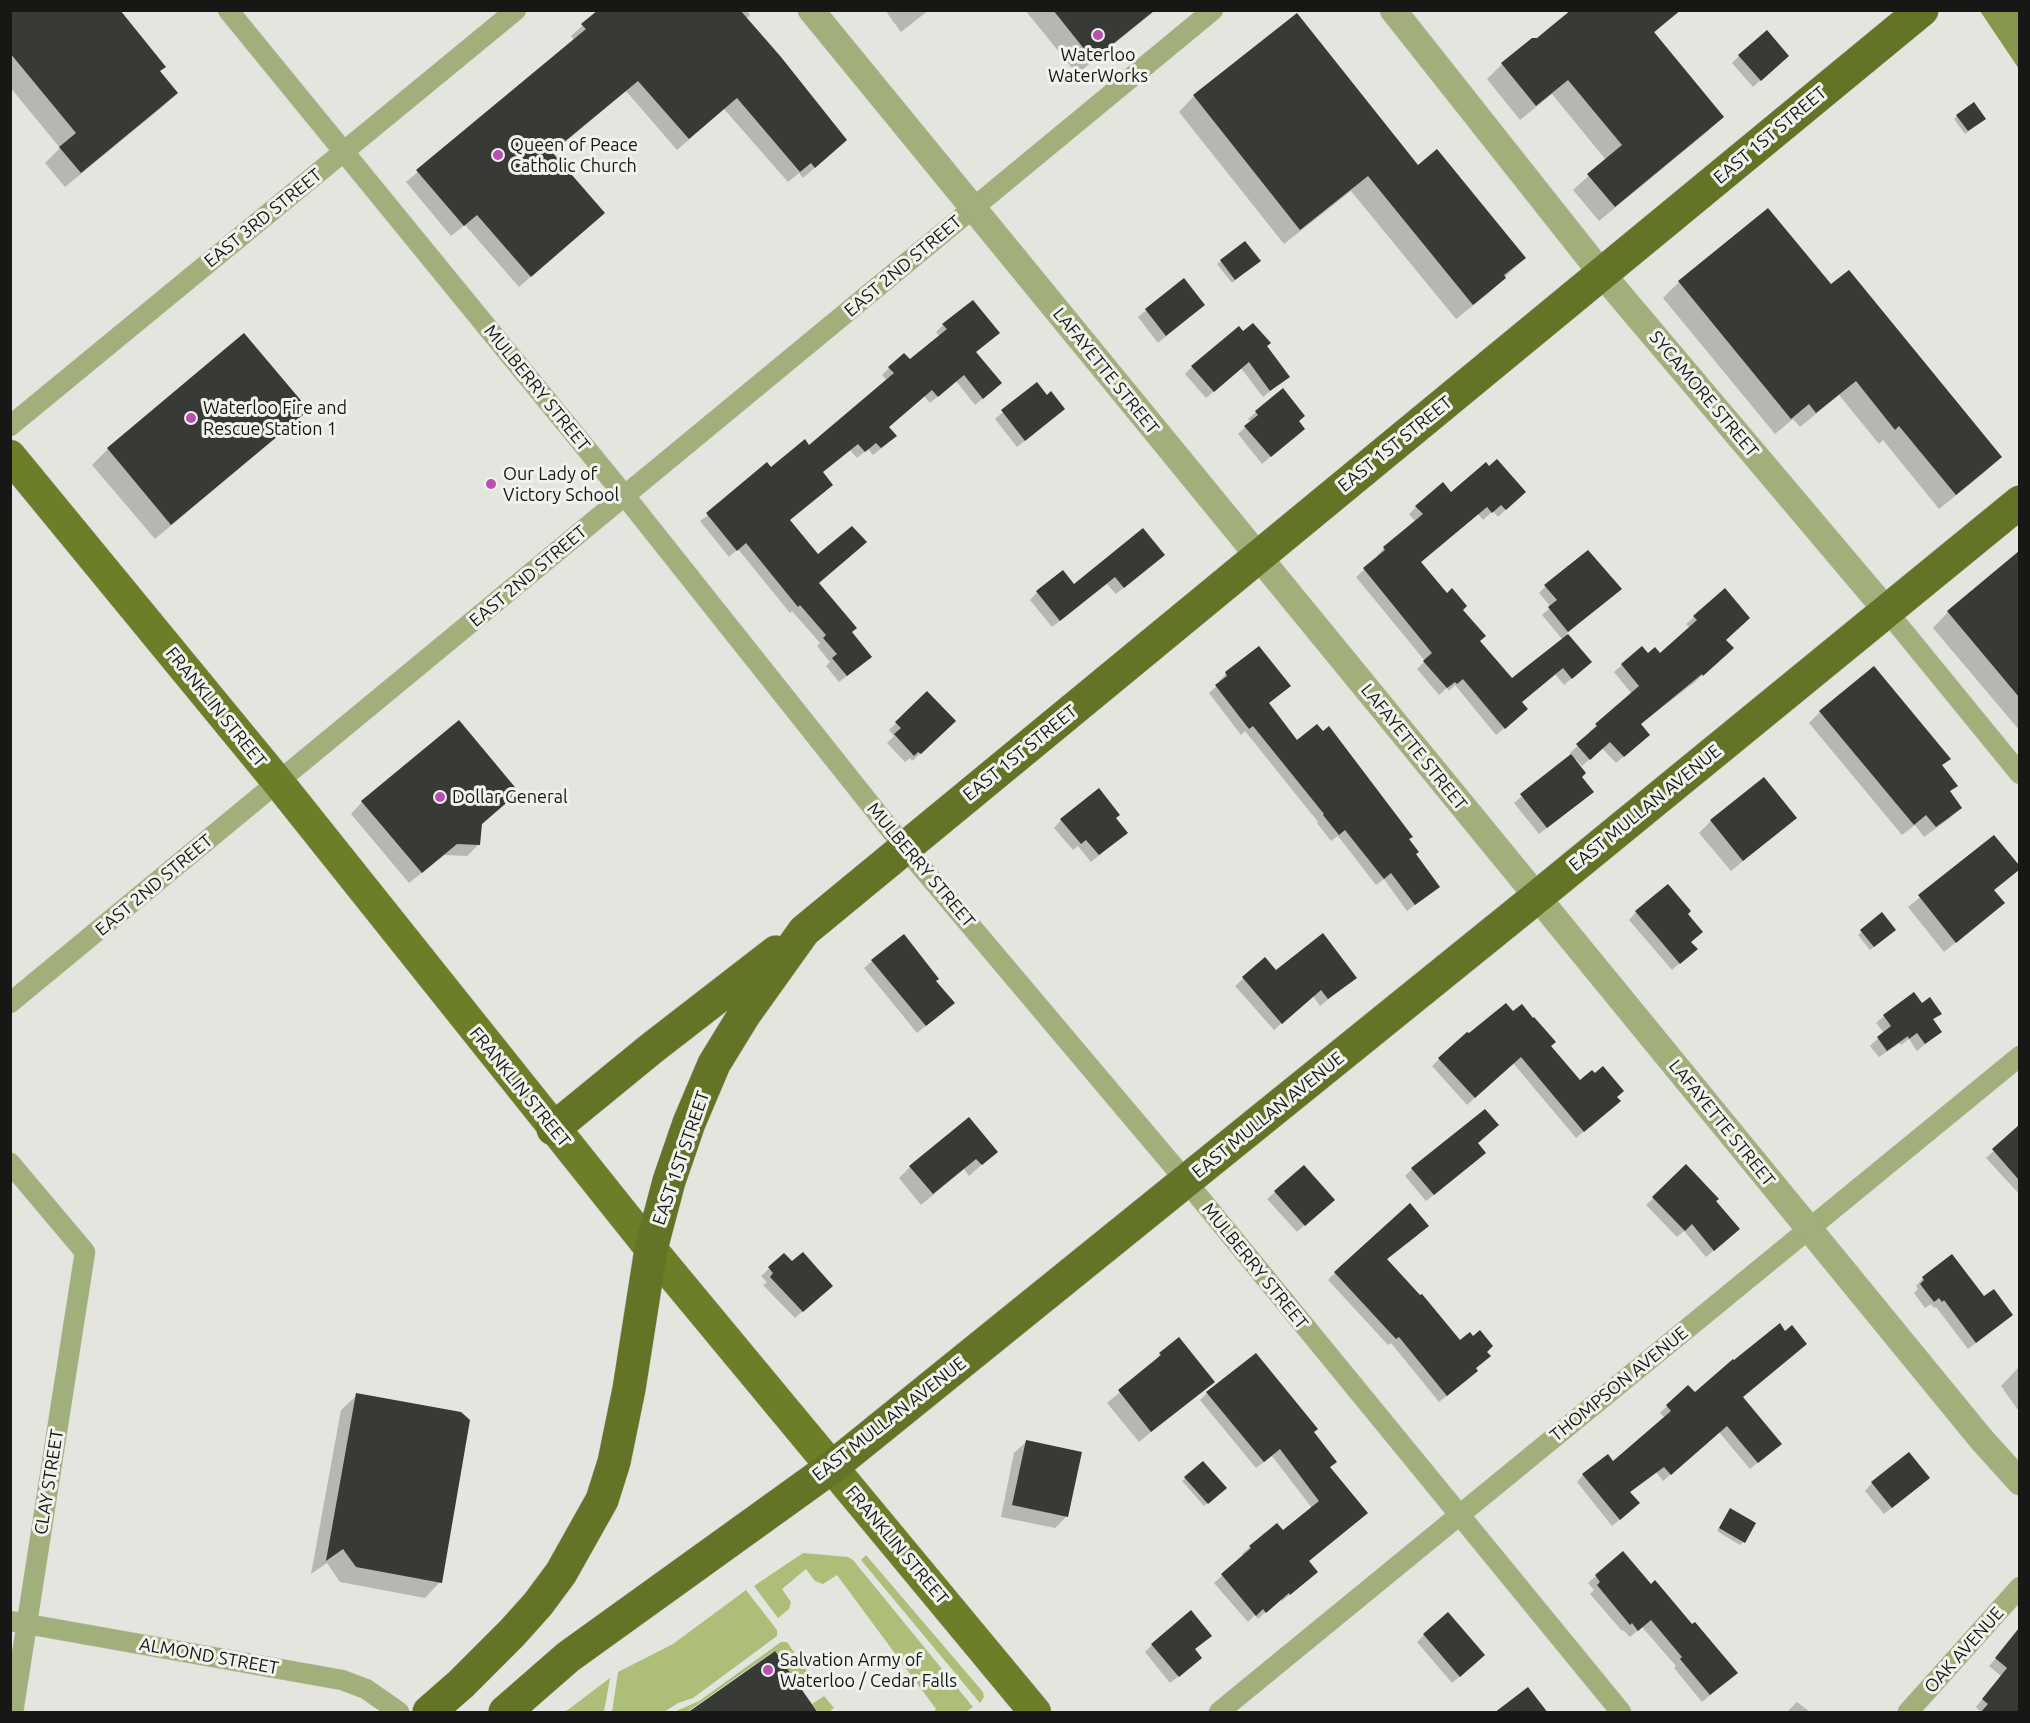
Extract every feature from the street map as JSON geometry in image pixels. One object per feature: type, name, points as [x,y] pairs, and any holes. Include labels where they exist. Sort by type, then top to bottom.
[{"type":"highway","name":"EAST 1ST STREET","points":[[429,1713],[512,1633],[538,1604],[561,1573],[602,1500],[615,1462],[651,1249],[669,1181],[688,1123],[714,1064],[744,1015],[804,931],[1922,10]]},
{"type":"highway","name":"EAST MULLAN AVENUE","points":[[505,1713],[568,1657],[832,1467],[1537,897],[2019,502]]},
{"type":"highway","points":[[553,1129],[652,1048],[804,931]]},
{"type":"main road","name":"FRANKLIN STREET","points":[[10,456],[278,782],[553,1129],[1035,1713]]},
{"type":"street","name":"MULBERRY STREET","points":[[228,10],[625,496],[905,848],[1186,1182],[1620,1713]]},
{"type":"street","name":"EAST 3RD STREET","points":[[10,426],[516,10]]},
{"type":"street","name":"LAFAYETTE STREET","points":[[811,10],[1982,1440],[2019,1482]]},
{"type":"street","name":"EAST 2ND STREET","points":[[10,1003],[1213,10]]},
{"type":"street","name":"SYCAMORE STREET","points":[[1393,10],[1602,274],[1886,610],[2019,774]]},
{"type":"street","name":"THOMPSON AVENUE","points":[[1219,1713],[2019,1056]]},
{"type":"street","points":[[10,1163],[17,1177]]},
{"type":"street","name":"CLAY STREET","points":[[13,1713],[19,1622],[85,1252],[17,1177]]},
{"type":"street","name":"OAK AVENUE","points":[[1908,1713],[2019,1587]]},
{"type":"street","name":"ALMOND STREET","points":[[19,1622],[342,1680],[366,1689],[399,1713]]},
{"type":"shaded area","points":[[1980,11],[2019,11],[2019,69]]},
{"type":"shaded area","points":[[803,1553],[848,1557],[853,1560],[973,1707],[966,1712],[934,1712],[936,1709],[837,1575],[823,1584],[815,1581],[806,1569],[782,1589],[791,1602],[789,1609],[778,1618],[754,1586]]},
{"type":"shaded area","points":[[866,1555],[983,1692],[984,1697],[980,1703],[861,1560]]},
{"type":"shaded area","points":[[746,1590],[777,1630],[777,1636],[693,1698],[678,1703],[664,1712],[612,1712],[618,1672],[673,1644]]},
{"type":"shaded area","points":[[781,1642],[787,1642],[813,1680],[802,1689],[774,1651],[687,1712],[674,1712],[699,1701]]},
{"type":"shaded area","points":[[610,1678],[604,1712],[564,1712],[569,1709]]},
{"type":"shaded area","points":[[824,1696],[834,1708],[831,1710],[833,1712],[818,1712],[812,1704]]},
{"type":"building","points":[[10,10],[120,10],[166,67],[160,71],[178,93],[81,173],[59,147],[76,133],[10,53]]},
{"type":"building","points":[[598,10],[740,10],[847,140],[815,168],[811,163],[800,172],[737,98],[689,139],[638,81],[552,152],[605,213],[531,277],[477,215],[464,226],[416,170],[586,29],[581,24]]},
{"type":"building","name":"Waterloo WaterWorks","points":[[1053,10],[1155,10],[1093,60]]},
{"type":"building","points":[[1571,10],[1681,10],[1654,32],[1724,117],[1615,207],[1587,174],[1622,145],[1568,80],[1536,106],[1501,63]]},
{"type":"building","points":[[1297,13],[1418,165],[1437,149],[1526,258],[1504,275],[1506,278],[1473,305],[1368,176],[1300,230],[1193,95]]},
{"type":"building","points":[[1767,30],[1789,56],[1761,81],[1738,55]]},
{"type":"building","points":[[1974,102],[1986,119],[1968,131],[1956,115]]},
{"type":"building","points":[[1768,208],[1831,284],[1849,270],[2002,457],[1956,495],[1899,426],[1895,430],[1856,381],[1816,413],[1809,404],[1791,419],[1678,281]]},
{"type":"building","points":[[1245,241],[1261,261],[1235,280],[1220,260]]},
{"type":"building","points":[[1184,278],[1205,305],[1166,336],[1145,309]]},
{"type":"building","points":[[973,300],[1000,333],[976,352],[1002,383],[983,399],[964,375],[938,397],[932,390],[889,427],[897,436],[881,448],[876,443],[865,452],[858,444],[823,472],[833,485],[790,520],[818,554],[852,526],[867,542],[819,583],[857,628],[852,632],[872,657],[847,676],[832,658],[837,654],[823,638],[826,635],[800,605],[798,607],[746,543],[737,551],[706,513],[767,462],[771,467],[805,439],[809,445],[894,373],[888,367],[904,353],[910,359],[947,329],[942,324]]},
{"type":"building","points":[[1253,323],[1271,343],[1267,346],[1290,377],[1270,391],[1249,362],[1214,392],[1191,366],[1239,326],[1243,331]]},
{"type":"building","points":[[244,333],[309,410],[171,525],[107,448]]},
{"type":"building","points":[[1037,382],[1047,395],[1051,391],[1065,409],[1025,441],[1001,410]]},
{"type":"building","points":[[1283,388],[1305,416],[1299,421],[1305,429],[1271,457],[1244,426],[1258,415],[1255,411]]},
{"type":"building","points":[[1497,459],[1526,492],[1506,510],[1501,505],[1492,513],[1487,507],[1421,562],[1447,593],[1452,588],[1467,606],[1463,610],[1486,636],[1480,641],[1512,678],[1568,634],[1592,662],[1572,679],[1563,668],[1522,702],[1528,709],[1505,729],[1463,679],[1447,688],[1423,661],[1432,653],[1363,568],[1385,550],[1383,547],[1423,514],[1415,506],[1443,482],[1451,492],[1486,462],[1489,466]]},
{"type":"building","points":[[1143,528],[1165,555],[1124,588],[1115,577],[1060,621],[1036,591],[1063,570],[1074,584]]},
{"type":"building","points":[[1588,550],[1622,589],[1568,632],[1548,607],[1557,600],[1544,585]]},
{"type":"building","points":[[2019,551],[2019,697],[1947,611]]},
{"type":"building","points":[[1725,588],[1750,618],[1726,640],[1734,648],[1703,676],[1702,674],[1641,724],[1650,735],[1624,757],[1610,742],[1590,760],[1576,744],[1597,726],[1595,724],[1639,686],[1621,664],[1642,646],[1648,653],[1655,647],[1660,653],[1697,620],[1693,616]]},
{"type":"building","points":[[1259,646],[1291,686],[1269,703],[1297,740],[1317,724],[1323,731],[1329,726],[1413,837],[1409,839],[1419,852],[1416,854],[1440,887],[1415,905],[1391,873],[1384,879],[1345,830],[1339,835],[1253,726],[1249,729],[1215,685],[1227,676],[1225,672]]},
{"type":"building","points":[[1874,666],[1951,759],[1942,765],[1958,786],[1950,791],[1962,808],[1936,827],[1926,815],[1914,825],[1819,711]]},
{"type":"building","points":[[927,691],[956,721],[921,754],[918,752],[914,756],[894,734],[901,728],[895,722]]},
{"type":"building","name":"Dollar General","points":[[459,720],[519,792],[482,824],[480,845],[457,844],[422,873],[361,801]]},
{"type":"building","points":[[1571,754],[1586,773],[1582,777],[1594,792],[1547,828],[1520,794]]},
{"type":"building","points":[[1764,777],[1797,818],[1743,861],[1710,820]]},
{"type":"building","points":[[1099,788],[1120,815],[1116,818],[1128,833],[1099,855],[1086,840],[1081,844],[1060,819]]},
{"type":"building","points":[[1994,835],[2019,865],[2019,870],[1994,890],[2005,903],[1956,943],[1918,895]]},
{"type":"building","points":[[1668,884],[1691,911],[1688,914],[1703,932],[1691,942],[1698,949],[1680,964],[1635,911]]},
{"type":"building","points":[[1882,912],[1896,930],[1874,947],[1860,930]]},
{"type":"building","points":[[1323,933],[1357,978],[1328,999],[1321,990],[1282,1024],[1242,977],[1265,957],[1276,970]]},
{"type":"building","points":[[904,934],[939,979],[936,981],[955,1003],[926,1026],[871,960]]},
{"type":"building","points":[[1914,992],[1922,1003],[1930,997],[1942,1014],[1933,1019],[1942,1032],[1925,1044],[1917,1033],[1909,1039],[1908,1036],[1887,1051],[1877,1037],[1891,1026],[1883,1015]]},
{"type":"building","points":[[1506,1003],[1513,1011],[1522,1004],[1556,1042],[1551,1046],[1580,1080],[1592,1070],[1595,1073],[1603,1066],[1624,1091],[1617,1097],[1621,1101],[1584,1132],[1521,1057],[1475,1098],[1438,1058],[1467,1032],[1469,1033]]},
{"type":"building","points":[[1485,1109],[1499,1125],[1478,1143],[1486,1153],[1434,1195],[1411,1168]]},
{"type":"building","points":[[969,1117],[998,1152],[982,1165],[976,1159],[933,1194],[909,1166]]},
{"type":"building","points":[[2019,1125],[2019,1180],[1992,1149]]},
{"type":"building","points":[[1686,1164],[1719,1199],[1716,1201],[1740,1229],[1714,1251],[1692,1224],[1685,1231],[1652,1197]]},
{"type":"building","points":[[1304,1165],[1335,1200],[1305,1226],[1274,1191]]},
{"type":"building","points":[[1410,1203],[1429,1226],[1387,1259],[1420,1295],[1422,1294],[1460,1340],[1470,1332],[1473,1336],[1480,1330],[1493,1346],[1487,1352],[1491,1356],[1476,1368],[1478,1371],[1447,1396],[1399,1337],[1396,1339],[1334,1272]]},
{"type":"building","points":[[803,1252],[833,1286],[803,1312],[770,1277],[773,1273],[768,1267],[784,1253],[792,1261]]},
{"type":"building","points":[[1952,1254],[1984,1296],[1994,1289],[2013,1315],[1976,1343],[1944,1300],[1942,1302],[1939,1298],[1934,1302],[1920,1284],[1924,1280],[1922,1277]]},
{"type":"building","points":[[1780,1323],[1785,1331],[1792,1325],[1807,1344],[1743,1397],[1782,1444],[1758,1463],[1727,1426],[1671,1475],[1664,1467],[1630,1492],[1640,1503],[1620,1520],[1582,1474],[1608,1454],[1613,1461],[1671,1411],[1666,1405],[1688,1385],[1695,1392]]},
{"type":"building","points":[[1179,1337],[1215,1382],[1151,1432],[1118,1390]]},
{"type":"building","points":[[1256,1353],[1318,1429],[1314,1432],[1337,1462],[1330,1467],[1368,1513],[1309,1561],[1318,1572],[1266,1613],[1263,1609],[1256,1616],[1221,1574],[1251,1548],[1249,1546],[1277,1523],[1283,1530],[1319,1501],[1280,1449],[1264,1462],[1206,1392]]},
{"type":"building","points":[[356,1393],[461,1412],[470,1420],[442,1583],[356,1567],[343,1549],[326,1561]]},
{"type":"building","points":[[1026,1440],[1082,1452],[1068,1517],[1012,1505]]},
{"type":"building","points":[[1909,1452],[1930,1478],[1892,1508],[1871,1482]]},
{"type":"building","points":[[1203,1461],[1227,1488],[1208,1504],[1184,1477]]},
{"type":"building","points":[[1730,1508],[1756,1523],[1745,1543],[1719,1528]]},
{"type":"building","points":[[1623,1551],[1651,1584],[1655,1580],[1692,1624],[1695,1622],[1738,1673],[1710,1695],[1651,1620],[1638,1631],[1632,1623],[1630,1625],[1597,1585],[1600,1582],[1595,1575]]},
{"type":"building","points":[[1191,1610],[1212,1636],[1195,1649],[1202,1658],[1179,1677],[1151,1644]]},
{"type":"building","points":[[1448,1612],[1485,1655],[1460,1677],[1423,1634]]},
{"type":"building","points":[[2019,1628],[2019,1713],[1980,1713],[1988,1704],[1982,1699],[2007,1668],[1995,1658]]},
{"type":"building","name":"Salvation Army of Waterloo / Cedar Falls","points":[[775,1651],[818,1713],[687,1713]]},
{"type":"building","points":[[1528,1687],[1548,1713],[1494,1713]]},
{"type":"place","name":"Waterloo WaterWorks","points":[[1098,35]]},
{"type":"place","name":"Queen of Peace Catholic Church","points":[[498,155]]},
{"type":"place","name":"Waterloo Fire and Rescue Station 1","points":[[191,418]]},
{"type":"place","name":"Our Lady of Victory School","points":[[491,484]]},
{"type":"place","name":"Dollar General","points":[[440,797]]},
{"type":"place","name":"Salvation Army of Waterloo / Cedar Falls","points":[[768,1670]]}]
